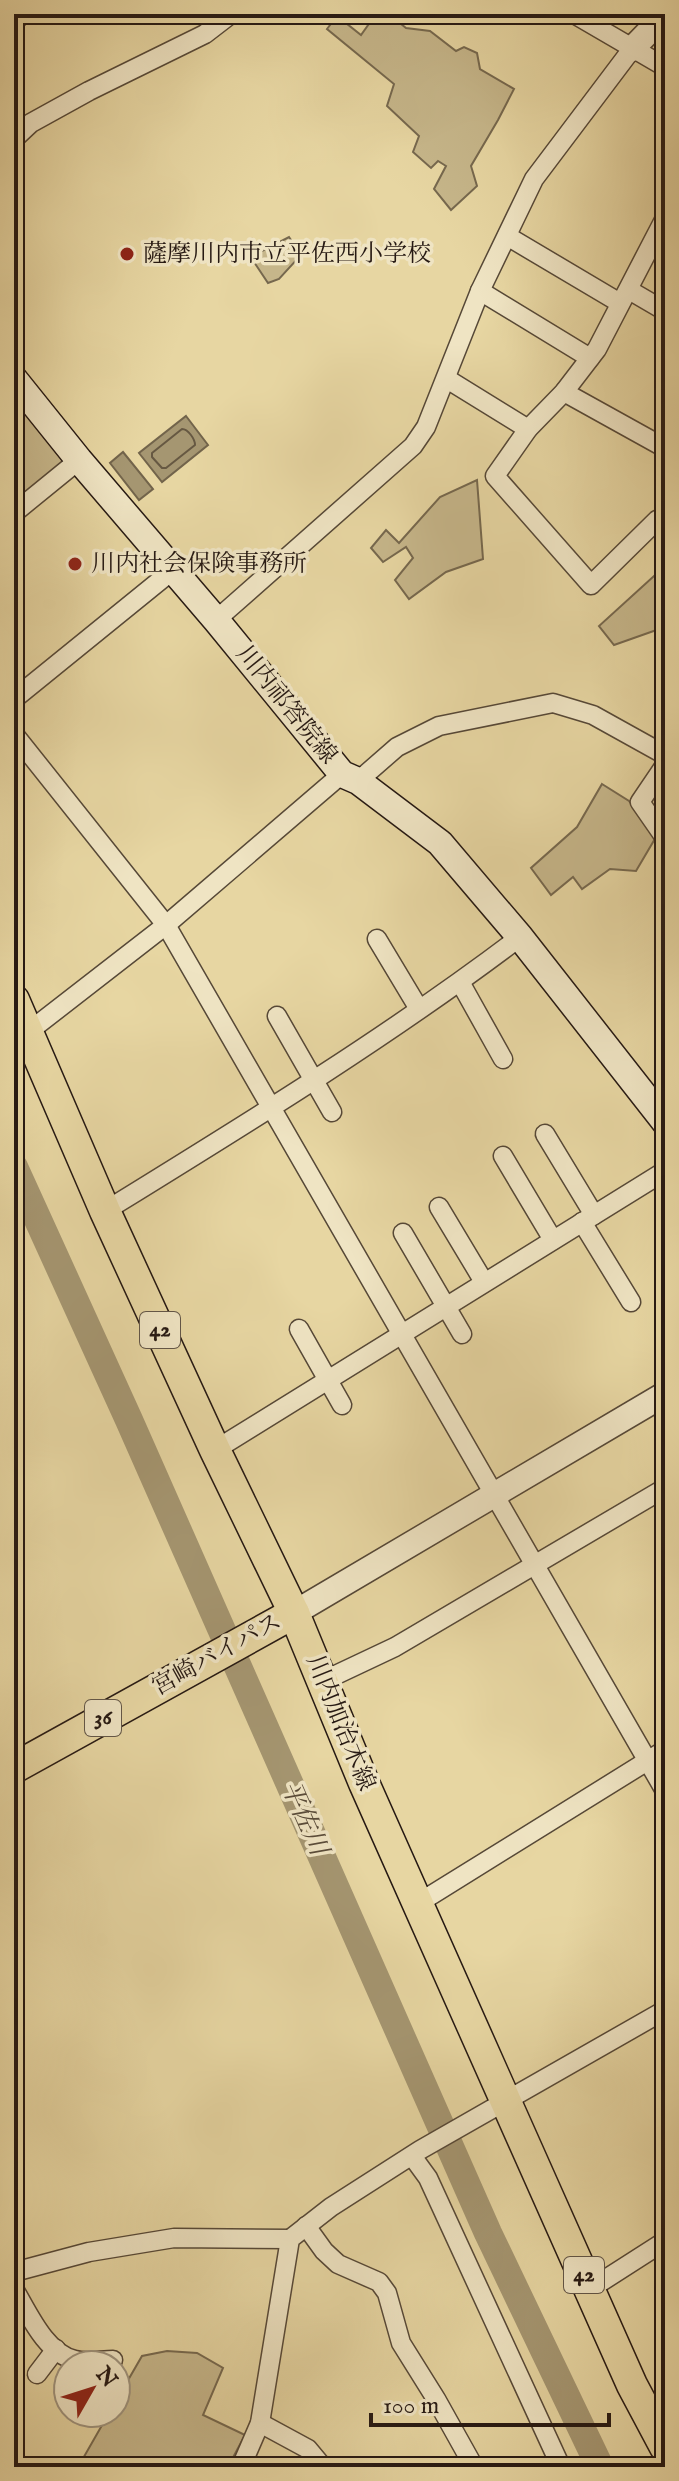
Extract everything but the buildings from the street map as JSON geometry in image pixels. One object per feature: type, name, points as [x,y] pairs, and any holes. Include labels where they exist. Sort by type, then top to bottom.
[{"type":"main road","name":"川内祁答院線","points":[[14,379],[79,460],[350,777],[440,843],[520,937],[665,1122]]},
{"type":"main road","name":"川内加治木線","points":[[14,1000],[21,1038],[215,1450],[283,1620],[323,1681],[417,1904],[497,2106],[590,2289],[641,2404],[665,2447]]},
{"type":"main road","name":"宮崎バイパス","points":[[14,1768],[283,1620]]},
{"type":"street","points":[[14,139],[31,123],[205,34],[231,14]]},
{"type":"street","points":[[574,14],[665,67]]},
{"type":"street","points":[[216,620],[413,446],[426,427],[480,291],[534,179],[632,49],[665,15]]},
{"type":"street","points":[[665,218],[590,358],[564,392],[528,429],[495,476],[591,585],[657,520],[665,516]]},
{"type":"street","points":[[507,236],[624,297],[665,311]]},
{"type":"street","points":[[480,291],[590,358]]},
{"type":"street","points":[[447,379],[528,429]]},
{"type":"street","points":[[564,392],[665,448]]},
{"type":"street","points":[[14,513],[79,460]]},
{"type":"street","points":[[14,699],[173,570]]},
{"type":"street","points":[[21,1038],[350,777],[397,747],[439,726],[553,703],[593,715],[665,755]]},
{"type":"street","points":[[14,734],[166,925],[665,1791]]},
{"type":"street","points":[[665,765],[640,802],[665,838]]},
{"type":"street","points":[[105,1211],[272,1108],[460,982],[520,937]]},
{"type":"street","points":[[377,939],[419,1009]]},
{"type":"street","points":[[460,982],[503,1059]]},
{"type":"street","points":[[277,1016],[332,1112]]},
{"type":"street","points":[[545,1134],[631,1302]]},
{"type":"street","points":[[503,1156],[553,1240]]},
{"type":"street","points":[[215,1450],[665,1171]]},
{"type":"street","points":[[439,1207],[484,1282]]},
{"type":"street","points":[[403,1233],[462,1334]]},
{"type":"street","points":[[299,1329],[342,1405]]},
{"type":"street","points":[[283,1620],[665,1394]]},
{"type":"street","points":[[323,1681],[395,1647],[665,1488]]},
{"type":"street","points":[[417,1904],[665,1750]]},
{"type":"street","points":[[14,2272],[89,2252],[174,2238],[290,2239],[416,2153],[665,2010]]},
{"type":"street","points":[[416,2153],[561,2467]]},
{"type":"street","points":[[306,2226],[338,2264],[379,2282],[387,2293],[401,2343],[474,2467]]},
{"type":"street","points":[[241,2467],[260,2423],[290,2239]]},
{"type":"street","points":[[590,2289],[665,2241]]},
{"type":"street","points":[[14,2289],[41,2332],[56,2349]]},
{"type":"street","points":[[37,2374],[52,2354]]},
{"type":"street","points":[[260,2423],[308,2449],[323,2467]]},
{"type":"shaded area","points":[[376,14],[389,14],[406,28],[430,31],[456,51],[464,47],[477,53],[480,69],[514,89],[471,166],[477,186],[451,210],[434,189],[446,166],[438,161],[431,168],[413,152],[419,136],[387,106],[394,84],[327,29],[337,16],[361,35]]},
{"type":"shaded area","points":[[289,237],[301,255],[279,279],[268,283],[244,247],[252,239],[262,251]]},
{"type":"shaded area","points":[[14,397],[65,461],[14,502]]},
{"type":"shaded area","points":[[477,480],[483,559],[446,572],[409,599],[395,580],[413,558],[406,547],[383,562],[371,548],[386,530],[399,543],[440,497]]},
{"type":"shaded area","points":[[665,566],[665,627],[614,645],[599,626]]},
{"type":"shaded area","points":[[602,784],[629,801],[656,837],[636,871],[610,869],[582,889],[573,877],[551,895],[531,868],[577,827]]},
{"type":"shaded area","points":[[167,2351],[197,2353],[223,2368],[203,2415],[245,2435],[228,2467],[68,2467],[81,2462],[100,2429],[132,2429],[132,2373],[142,2356]]},
{"type":"water","points":[[186,416],[208,445],[162,482],[139,453]]},
{"type":"water","points":[[123,452],[153,489],[139,500],[110,463]]},
{"type":"waterway","name":"平佐川","points":[[14,1167],[488,2233],[600,2467]]},
{"type":"railway","points":[[14,34],[29,14]]},
{"type":"place","name":"薩摩川内市立平佐西小学校","points":[[127,254]]},
{"type":"place","name":"川内社会保険事務所","points":[[75,564]]}]
